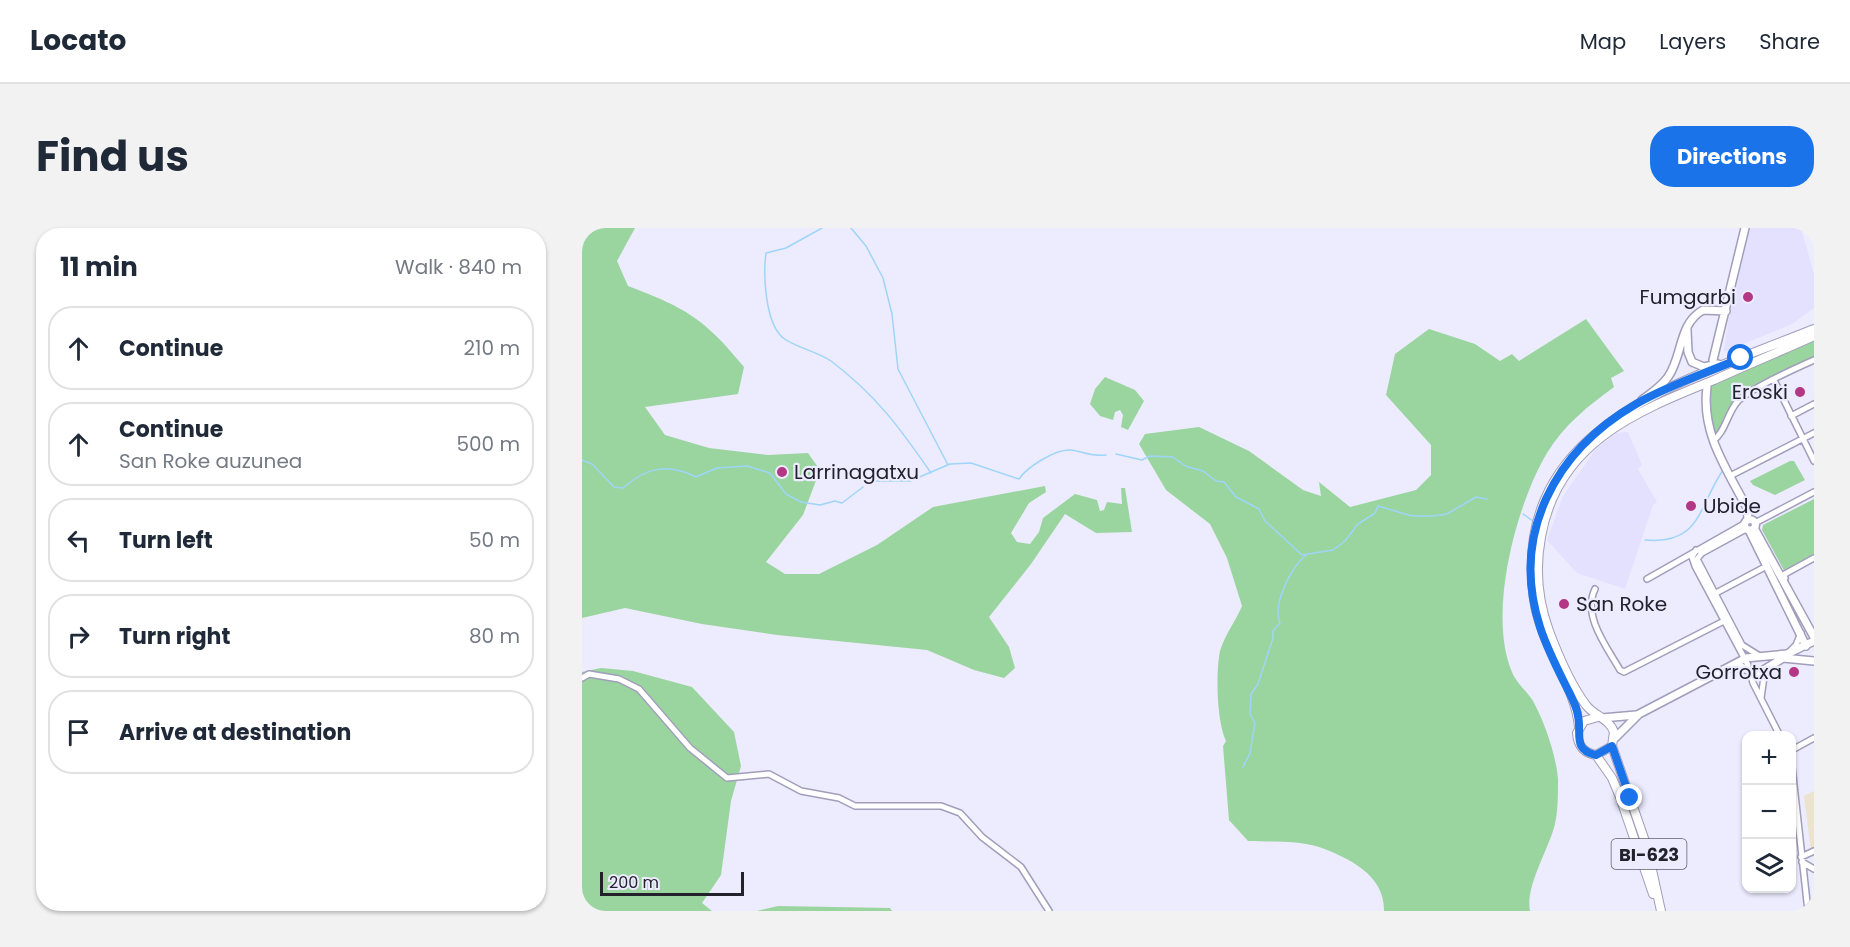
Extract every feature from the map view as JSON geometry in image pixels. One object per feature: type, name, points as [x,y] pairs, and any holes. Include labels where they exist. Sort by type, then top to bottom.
[{"type":"main road","name":"BI-623","points":[[1659,911],[1629,820],[1612,778],[1596,755],[1584,751],[1580,746],[1577,733],[1580,727],[1575,706],[1551,656],[1538,618],[1531,579],[1539,530],[1549,491],[1563,467],[1586,440],[1606,423],[1637,403],[1814,329]]},
{"type":"main road","name":"BI-623","points":[[1539,530],[1554,493],[1568,470],[1604,433],[1661,402],[1814,336]]},
{"type":"main road","name":"BI-623","points":[[1536,547],[1538,578],[1549,631],[1585,704],[1612,726],[1613,742],[1647,847],[1659,911]]},
{"type":"main road","points":[[1580,727],[1584,721],[1600,718]]},
{"type":"main road","points":[[1596,755],[1613,742]]},
{"type":"street","points":[[1713,360],[1745,228]]},
{"type":"street","points":[[1637,403],[1667,379],[1694,317],[1703,310],[1726,311]]},
{"type":"street","points":[[1687,329],[1688,352],[1694,364],[1708,366],[1741,358]]},
{"type":"street","points":[[1713,441],[1720,436],[1736,403],[1814,360]]},
{"type":"street","points":[[1774,381],[1814,461]]},
{"type":"street","points":[[1707,387],[1705,417],[1713,441],[1747,508],[1749,525],[1801,631],[1806,656],[1812,660]]},
{"type":"street","points":[[1791,416],[1814,405]]},
{"type":"street","points":[[1730,476],[1814,433]]},
{"type":"street","points":[[1647,579],[1814,492]]},
{"type":"street","points":[[1613,742],[1639,714],[1732,666],[1787,654],[1806,647],[1814,639],[1749,525]]},
{"type":"street","points":[[1698,552],[1692,561],[1738,648],[1760,673],[1783,658],[1812,660]]},
{"type":"street","points":[[1698,552],[1699,564],[1752,663],[1761,698],[1778,731]]},
{"type":"street","points":[[1785,578],[1783,575],[1814,558]]},
{"type":"street","points":[[1716,593],[1763,568]]},
{"type":"street","points":[[1595,589],[1591,598],[1591,615],[1620,670],[1624,672],[1724,621]]},
{"type":"street","points":[[1787,654],[1796,645],[1801,631]]},
{"type":"street","points":[[1732,666],[1739,657],[1738,648]]},
{"type":"street","points":[[1732,666],[1766,663],[1761,698]]},
{"type":"street","points":[[582,678],[589,674],[634,685],[690,748],[727,778],[769,774],[801,791],[839,798],[850,805],[871,808],[941,806],[954,810],[982,837],[1021,867],[1049,911]]},
{"type":"street","points":[[1600,718],[1639,714]]},
{"type":"street","points":[[1796,747],[1814,738]]},
{"type":"street","points":[[1793,785],[1808,911]]},
{"type":"street","points":[[1802,860],[1814,851]]},
{"type":"street","points":[[1802,860],[1814,870],[1804,877]]},
{"type":"shaded area","points":[[1750,228],[1801,228],[1814,274],[1814,308],[1792,324],[1724,352],[1728,322]]},
{"type":"shaded area","points":[[1628,432],[1642,465],[1638,469],[1657,502],[1653,505],[1625,589],[1577,573],[1547,540],[1563,496],[1596,449],[1616,433]]},
{"type":"shaded area","points":[[1814,791],[1814,850],[1811,851],[1804,796]]},
{"type":"green space","points":[[582,228],[635,228],[617,261],[628,286],[665,301],[693,317],[718,337],[744,367],[738,394],[645,407],[665,435],[709,448],[768,455],[808,453],[820,470],[803,515],[766,562],[785,574],[819,574],[877,545],[933,507],[1045,486],[1046,492],[1029,503],[1011,533],[1017,542],[1030,544],[1039,532],[1043,518],[1075,494],[1097,500],[1100,511],[1104,510],[1107,502],[1122,504],[1121,488],[1125,488],[1132,532],[1096,533],[1065,514],[1031,564],[989,617],[1009,647],[1015,668],[1004,678],[974,670],[927,650],[777,635],[702,624],[625,608],[582,618]]},
{"type":"green space","points":[[1586,319],[1624,371],[1611,378],[1614,387],[1577,417],[1547,453],[1525,501],[1509,560],[1504,591],[1505,648],[1514,676],[1533,701],[1542,719],[1558,779],[1555,824],[1534,879],[1529,901],[1530,911],[1384,911],[1383,898],[1378,887],[1372,878],[1353,863],[1330,851],[1311,845],[1293,842],[1248,841],[1229,820],[1223,746],[1226,741],[1219,712],[1218,666],[1220,651],[1242,606],[1227,558],[1210,524],[1166,490],[1139,444],[1145,434],[1199,427],[1249,451],[1303,490],[1321,496],[1319,482],[1350,507],[1416,490],[1431,475],[1431,445],[1386,395],[1395,354],[1429,329],[1475,344],[1500,361],[1512,354],[1519,361]]},
{"type":"green space","points":[[1814,341],[1814,360],[1742,398],[1717,435],[1710,434],[1707,387]]},
{"type":"green space","points":[[1105,377],[1135,390],[1144,401],[1128,430],[1121,427],[1123,415],[1120,410],[1115,412],[1113,420],[1100,416],[1090,404],[1095,389]]},
{"type":"green space","points":[[1794,461],[1805,480],[1775,495],[1753,485],[1750,481]]},
{"type":"green space","points":[[1814,499],[1814,562],[1787,576],[1762,530],[1763,525]]},
{"type":"green space","points":[[601,668],[633,671],[692,687],[734,732],[741,766],[731,801],[721,875],[702,903],[712,911],[582,911],[582,672]]},
{"type":"green space","points":[[778,906],[890,908],[892,911],[757,911]]},
{"type":"waterway","points":[[822,228],[786,248],[766,253],[765,285],[769,309],[776,330],[782,337],[819,354],[847,374],[898,427],[931,473]]},
{"type":"waterway","points":[[851,228],[866,246],[883,278],[892,314],[898,369],[948,465]]},
{"type":"waterway","points":[[1806,361],[1814,357]]},
{"type":"waterway","points":[[869,481],[910,481],[950,464],[971,463],[1019,479],[1042,460],[1064,451],[1106,455]]},
{"type":"waterway","points":[[1116,454],[1142,460],[1150,456],[1173,457],[1185,466],[1203,471],[1216,481],[1224,482],[1236,497],[1259,509],[1265,521],[1302,555],[1333,550],[1345,541],[1358,524],[1375,513],[1378,506],[1412,516],[1432,516],[1447,514],[1476,497],[1487,499]]},
{"type":"waterway","points":[[582,460],[592,464],[614,487],[623,488],[640,475],[658,469],[676,470],[696,477],[717,468],[747,466],[770,473],[786,494],[801,502],[820,505],[835,501],[842,503],[863,487]]},
{"type":"waterway","points":[[1645,540],[1663,540],[1688,530],[1696,521],[1723,470]]},
{"type":"waterway","points":[[1523,514],[1533,521]]},
{"type":"waterway","points":[[1243,767],[1250,753],[1255,723],[1250,714],[1251,694],[1258,684],[1273,638],[1273,631],[1280,623],[1278,615],[1284,587],[1294,568],[1306,555]]},
{"type":"place","name":"Fumgarbi","points":[[1748,297]]},
{"type":"place","name":"Eroski","points":[[1800,392]]},
{"type":"place","name":"Larrinagatxu","points":[[782,472]]},
{"type":"place","name":"Ubide","points":[[1691,506]]},
{"type":"place","name":"San Roke","points":[[1564,604]]},
{"type":"place","name":"Gorrotxa","points":[[1794,672]]},
{"type":"route","points":[[1630,798],[1612,746],[1608,751],[1596,755],[1584,751],[1580,746],[1577,733],[1580,727],[1575,706],[1540,627],[1534,602],[1531,560],[1540,513],[1563,467],[1593,433],[1637,403],[1741,358]]}]
